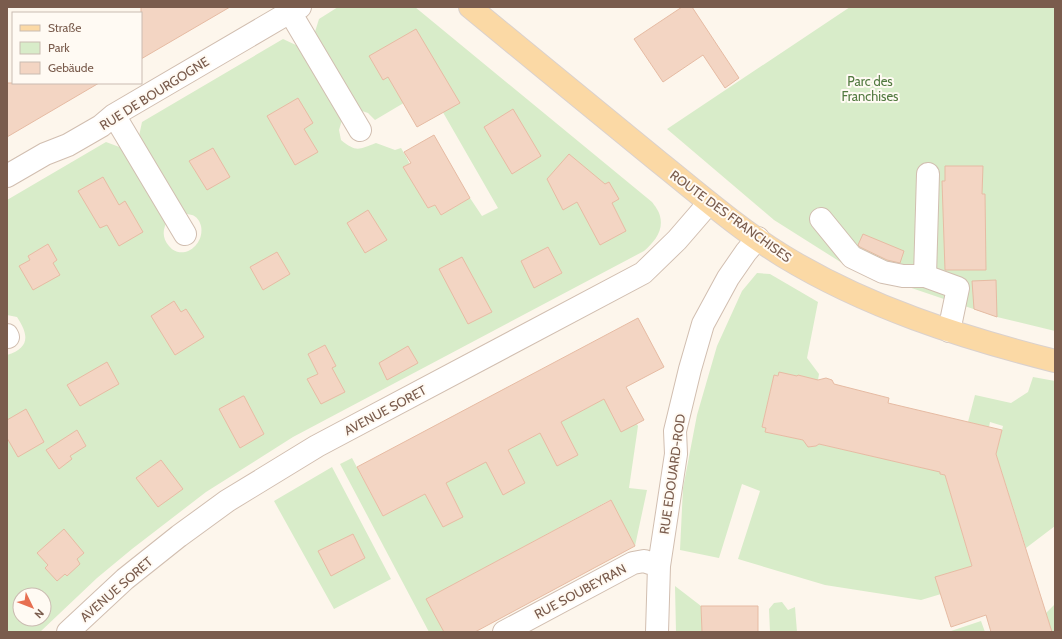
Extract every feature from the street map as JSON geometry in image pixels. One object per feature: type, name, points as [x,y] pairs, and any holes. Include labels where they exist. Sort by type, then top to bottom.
[{"type":"main road","name":"ROUTE DES FRANCHISES","points":[[470,7],[709,203],[783,256],[842,288],[884,307],[928,324],[1055,361]]},
{"type":"street","name":"RUE DE BOURGOGNE","points":[[7,176],[45,154],[68,145],[101,126],[114,115],[295,9]]},
{"type":"street","points":[[295,9],[360,130]]},
{"type":"street","points":[[114,115],[185,234]]},
{"type":"street","points":[[925,276],[928,174]]},
{"type":"street","name":"AVENUE SORET","points":[[68,632],[126,579],[179,536],[227,501],[317,446],[643,273],[677,240],[709,203]]},
{"type":"street","points":[[821,219],[852,257],[883,272],[903,276],[925,276],[958,288],[949,331]]},
{"type":"street","name":"RUE EDOUARD-ROD","points":[[657,632],[659,566],[676,454],[675,431],[690,369],[703,324],[728,278],[758,238]]},
{"type":"street","name":"RUE SOUBEYRAN","points":[[504,632],[633,563],[644,561],[659,566]]},
{"type":"green space","points":[[338,7],[415,7],[652,202],[659,212],[661,221],[661,227],[657,236],[644,251],[293,437],[206,492],[97,578],[52,621],[52,587],[12,587],[12,627],[45,627],[40,632],[7,632],[7,355],[20,349],[25,340],[25,335],[17,317],[7,315],[7,200],[106,142],[122,148],[166,223],[164,234],[165,240],[169,246],[174,251],[186,252],[196,245],[200,239],[201,226],[195,216],[183,213],[139,136],[142,122],[283,39],[298,46],[342,120],[339,130],[341,140],[350,147],[357,149],[376,143],[395,150],[401,148],[428,208],[435,205],[441,215],[470,198],[482,216],[498,208],[429,88],[375,120],[368,113],[359,110],[314,35],[319,19]]},
{"type":"green space","name":"Parc des Franchises","points":[[850,7],[1055,7],[1055,331],[997,317],[842,263],[774,220],[667,129]]},
{"type":"green space","points":[[757,273],[770,274],[818,302],[807,358],[819,374],[818,380],[798,375],[774,375],[762,427],[766,428],[765,432],[803,440],[810,447],[819,444],[932,470],[942,468],[940,474],[945,475],[972,566],[936,577],[941,594],[921,600],[825,585],[738,559],[760,491],[742,484],[719,558],[680,550],[683,488],[697,415],[717,346],[742,291]]},
{"type":"green space","points":[[1033,377],[1055,381],[1055,526],[1026,548],[995,451],[997,450],[1003,426],[990,422],[989,427],[968,422],[975,395],[1011,403],[1028,392]]},
{"type":"green space","points":[[619,391],[638,426],[629,488],[647,490],[635,546],[610,500],[427,599],[444,632],[429,632],[340,464],[352,458],[383,516]]},
{"type":"green space","points":[[332,467],[391,579],[334,609],[274,501]]},
{"type":"green space","points":[[675,586],[701,606],[702,632],[676,632]]},
{"type":"green space","points":[[782,602],[788,610],[795,607],[797,632],[770,632],[769,609],[774,603]]},
{"type":"green space","points":[[1055,604],[1055,632],[1052,632],[1046,613]]},
{"type":"green space","points":[[981,621],[985,632],[948,632]]},
{"type":"building","points":[[141,7],[230,7],[142,58]]},
{"type":"building","points":[[682,7],[692,7],[739,78],[725,88],[703,55],[663,82],[634,39]]},
{"type":"building","points":[[416,29],[460,103],[417,127],[388,77],[383,80],[369,56]]},
{"type":"building","points":[[7,83],[97,84],[7,137]]},
{"type":"building","points":[[298,98],[313,123],[304,129],[318,152],[295,165],[267,116]]},
{"type":"building","points":[[513,109],[541,156],[512,174],[484,127]]},
{"type":"building","points":[[434,135],[470,198],[441,215],[435,205],[428,208],[403,167],[411,163],[404,152]]},
{"type":"building","points":[[213,148],[230,177],[207,190],[189,161]]},
{"type":"building","points":[[569,154],[605,184],[609,182],[619,199],[612,203],[626,231],[600,245],[577,202],[563,210],[547,179]]},
{"type":"building","points":[[945,166],[983,166],[982,194],[985,194],[986,270],[945,270],[942,181],[945,181]]},
{"type":"building","points":[[103,177],[119,205],[125,201],[143,232],[119,246],[107,225],[100,228],[78,191]]},
{"type":"building","points":[[368,210],[387,240],[365,253],[347,223]]},
{"type":"building","points":[[863,234],[904,251],[900,263],[887,260],[860,247],[858,245]]},
{"type":"building","points":[[48,244],[57,260],[53,263],[60,275],[33,290],[19,266],[30,260],[28,256]]},
{"type":"building","points":[[548,247],[562,273],[534,288],[521,261]]},
{"type":"building","points":[[277,252],[290,274],[263,290],[250,267]]},
{"type":"building","points":[[462,257],[492,312],[468,324],[439,269]]},
{"type":"building","points":[[996,280],[997,317],[974,309],[972,281]]},
{"type":"building","points":[[174,301],[181,312],[186,309],[204,337],[175,355],[151,316]]},
{"type":"building","points":[[638,318],[664,367],[626,387],[644,420],[621,432],[604,399],[561,422],[578,455],[557,466],[540,433],[508,450],[525,483],[503,495],[486,462],[446,483],[463,517],[443,527],[425,494],[383,516],[357,467]]},
{"type":"building","points":[[325,345],[336,366],[332,368],[345,392],[321,404],[307,379],[318,374],[308,354]]},
{"type":"building","points":[[408,346],[418,363],[387,380],[379,363]]},
{"type":"building","points":[[107,362],[119,384],[80,406],[67,385]]},
{"type":"building","points":[[779,372],[818,380],[826,378],[832,380],[834,384],[889,398],[888,403],[1002,430],[996,454],[1052,632],[991,632],[986,615],[951,627],[935,577],[972,566],[945,475],[940,474],[940,472],[819,444],[808,447],[803,440],[765,432],[766,428],[762,427],[774,375],[778,376]]},
{"type":"building","points":[[243,396],[264,434],[240,448],[219,409]]},
{"type":"building","points":[[26,409],[44,442],[18,457],[7,438],[7,420]]},
{"type":"building","points":[[77,430],[86,446],[70,456],[72,459],[59,469],[46,450]]},
{"type":"building","points":[[161,460],[183,489],[158,507],[136,478]]},
{"type":"building","points":[[611,500],[635,546],[475,632],[444,632],[426,599]]},
{"type":"building","points":[[64,529],[84,553],[77,559],[80,564],[67,576],[65,574],[57,581],[45,568],[48,565],[37,553]]},
{"type":"building","points":[[353,534],[365,558],[331,576],[318,551]]},
{"type":"building","points":[[701,606],[758,606],[758,632],[702,632]]}]
